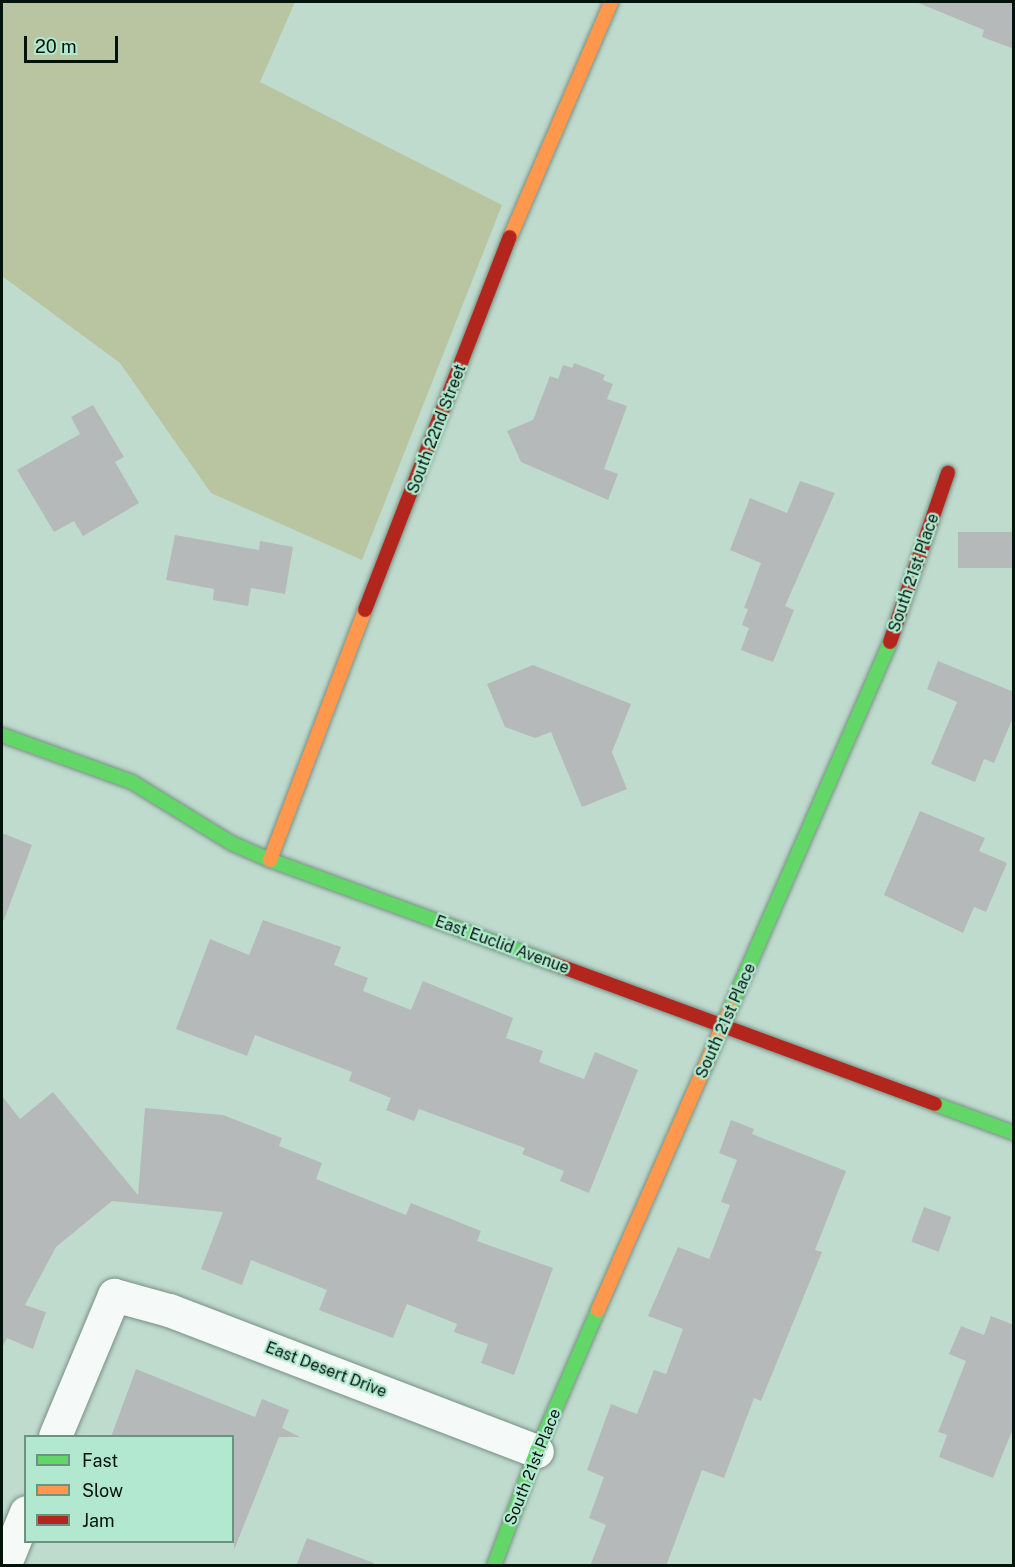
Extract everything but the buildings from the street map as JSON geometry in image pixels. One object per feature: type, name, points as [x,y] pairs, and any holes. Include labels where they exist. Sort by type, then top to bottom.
[{"type":"street","name":"South 22nd Street","points":[[270,860],[500,260],[611,2]]},
{"type":"street","name":"South 21st Place","points":[[494,1566],[537,1451],[725,1026],[887,650],[948,473]]},
{"type":"street","name":"East Euclid Avenue","points":[[2,735],[132,782],[231,843],[270,860],[1014,1133]]},
{"type":"street","name":"East Desert Drive","points":[[56,1435],[114,1294],[169,1310],[537,1451]]},
{"type":"street","points":[[4,1566],[24,1517]]},
{"type":"green space","points":[[2,2],[295,2],[260,82],[502,205],[362,560],[211,493],[120,363],[2,276]]},
{"type":"traffic: fast","points":[[730,1009],[890,642]]},
{"type":"traffic: fast","points":[[2,735],[132,782],[231,843],[270,860],[552,963]]},
{"type":"traffic: fast","points":[[935,1104],[1014,1133]]},
{"type":"traffic: fast","points":[[494,1566],[537,1451],[598,1310]]},
{"type":"traffic: slow","points":[[510,237],[611,2]]},
{"type":"traffic: slow","points":[[270,860],[365,610]]},
{"type":"traffic: slow","points":[[598,1310],[730,1009]]},
{"type":"traffic: jam","points":[[365,610],[510,237]]},
{"type":"traffic: jam","points":[[890,642],[948,473]]},
{"type":"traffic: jam","points":[[552,963],[935,1104]]}]
